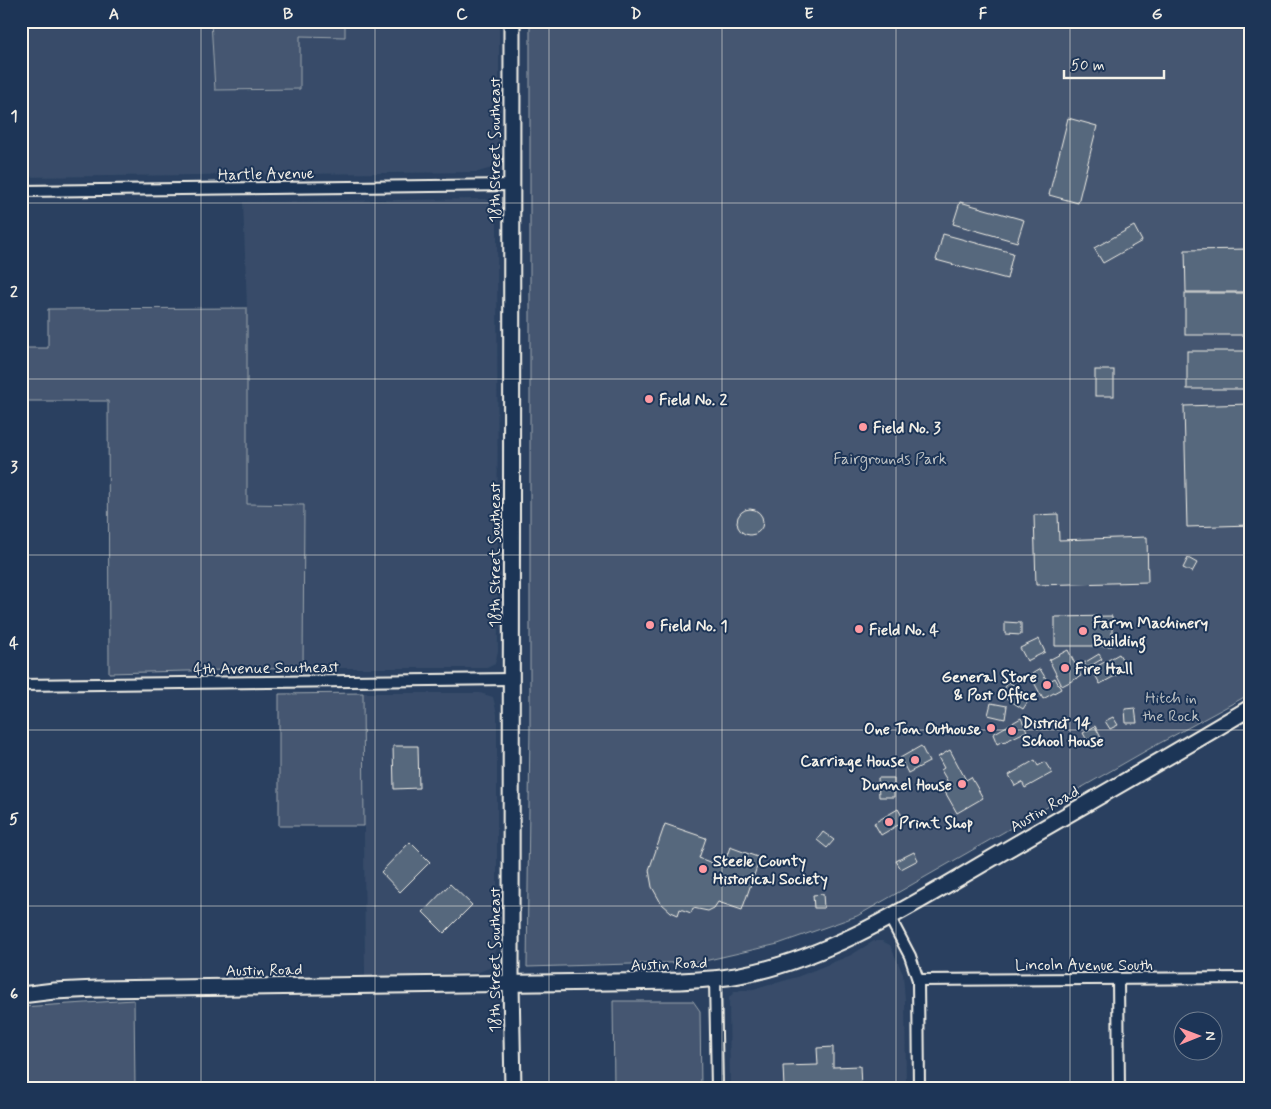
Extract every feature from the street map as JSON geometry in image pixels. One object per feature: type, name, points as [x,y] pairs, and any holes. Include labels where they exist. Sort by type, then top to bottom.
[{"type":"street","name":"18th Street Southeast","points":[[512,21],[513,1088]]},
{"type":"street","name":"Hartle Avenue","points":[[21,191],[512,185]]},
{"type":"street","name":"4th Avenue Southeast","points":[[21,685],[512,679]]},
{"type":"street","name":"Austin Road","points":[[21,995],[97,989],[680,981],[741,975],[773,967],[836,945],[1250,708]]},
{"type":"street","points":[[889,916],[910,956],[918,980],[919,1088]]},
{"type":"street","name":"Lincoln Avenue South","points":[[918,980],[1250,978]]},
{"type":"street","points":[[715,979],[717,1088]]},
{"type":"street","points":[[1118,979],[1120,1088]]},
{"type":"shaded area","points":[[21,21],[211,21],[216,90],[300,89],[300,36],[345,37],[345,21],[499,21],[499,140],[496,167],[478,172],[21,177]]},
{"type":"shaded area","points":[[484,199],[493,202],[497,209],[498,651],[495,664],[487,668],[303,668],[304,505],[247,505],[247,308],[243,202]]},
{"type":"shaded area","points":[[363,693],[480,693],[493,697],[497,714],[497,924],[494,966],[479,972],[365,977]]},
{"type":"shaded area","points":[[874,941],[882,941],[890,945],[903,974],[906,1088],[730,1088],[729,998],[734,992],[759,988],[797,977],[851,955]]},
{"type":"green space","points":[[211,21],[345,21],[345,37],[300,36],[300,89],[215,90]]},
{"type":"green space","name":"Fairgrounds Park","points":[[530,21],[1250,21],[1250,694],[1149,749],[857,916],[778,944],[700,962],[527,967],[530,726]]},
{"type":"green space","points":[[247,308],[247,504],[304,505],[303,668],[109,673],[108,401],[21,401],[21,348],[48,348],[48,309]]},
{"type":"green space","points":[[363,693],[364,826],[279,826],[279,694]]},
{"type":"green space","points":[[134,1000],[135,1088],[21,1088],[21,1007]]},
{"type":"green space","points":[[613,1001],[693,1001],[700,1011],[701,1088],[614,1088]]},
{"type":"building","points":[[1068,118],[1097,126],[1078,203],[1049,195]]},
{"type":"building","points":[[960,202],[1024,220],[1017,242],[953,224]]},
{"type":"building","points":[[1245,211],[1250,211],[1250,235],[1245,235]]},
{"type":"building","points":[[1134,226],[1142,241],[1103,263],[1094,248]]},
{"type":"building","points":[[943,234],[1013,253],[1007,279],[936,260]]},
{"type":"building","points":[[1250,249],[1250,292],[1186,292],[1185,250]]},
{"type":"building","points":[[1185,293],[1250,293],[1250,335],[1185,335]]},
{"type":"building","points":[[1187,351],[1250,351],[1250,389],[1187,389]]},
{"type":"building","points":[[1095,370],[1114,370],[1114,396],[1095,396]]},
{"type":"building","points":[[1250,404],[1250,525],[1187,527],[1184,406]]},
{"type":"building","points":[[750,509],[759,513],[763,522],[759,531],[750,535],[741,531],[737,522],[741,513]]},
{"type":"building","points":[[1058,514],[1059,540],[1147,537],[1148,582],[1036,585],[1034,515]]},
{"type":"building","points":[[1188,558],[1197,563],[1192,572],[1183,568]]},
{"type":"building","name":"Farm Machinery Building","points":[[1112,616],[1112,646],[1055,646],[1055,617]]},
{"type":"building","points":[[1005,622],[1021,623],[1021,635],[1005,634]]},
{"type":"building","points":[[1039,639],[1045,652],[1027,661],[1020,648]]},
{"type":"building","name":"Fire Hall","points":[[1068,650],[1081,676],[1062,686],[1049,660]]},
{"type":"building","points":[[1099,654],[1102,659],[1087,668],[1084,663]]},
{"type":"building","points":[[1119,654],[1128,669],[1100,684],[1092,669]]},
{"type":"building","name":"General Store & Post Office","points":[[1040,669],[1048,682],[1055,678],[1061,689],[1043,699],[1030,675]]},
{"type":"building","points":[[1009,682],[1031,697],[1023,709],[1000,694]]},
{"type":"building","points":[[991,703],[1007,706],[1005,719],[988,715]]},
{"type":"building","points":[[1135,708],[1137,723],[1126,723],[1125,709]]},
{"type":"building","points":[[1113,717],[1118,725],[1110,729],[1105,721]]},
{"type":"building","name":"District 14 School House","points":[[1021,718],[1027,731],[997,744],[993,734]]},
{"type":"building","points":[[1095,726],[1101,738],[1089,744],[1083,733]]},
{"type":"building","points":[[393,746],[418,746],[419,788],[394,789]]},
{"type":"building","name":"Carriage House","points":[[921,746],[929,762],[908,773],[900,758]]},
{"type":"building","name":"Dunnel House","points":[[950,750],[966,780],[971,777],[983,798],[957,813],[945,792],[952,789],[941,770],[944,768],[938,757]]},
{"type":"building","points":[[1035,760],[1038,766],[1045,762],[1052,773],[1025,788],[1022,782],[1015,786],[1009,775]]},
{"type":"building","points":[[878,778],[894,778],[894,797],[879,797]]},
{"type":"building","name":"Print Shop","points":[[898,809],[905,821],[881,835],[874,823]]},
{"type":"building","name":"Steele County Historical Society","points":[[665,824],[706,838],[699,858],[723,867],[730,847],[760,858],[742,910],[718,902],[714,908],[708,911],[693,908],[691,913],[680,909],[678,915],[671,912],[661,903],[652,887],[649,870]]},
{"type":"building","points":[[823,832],[834,840],[827,848],[817,840]]},
{"type":"building","points":[[410,842],[430,862],[400,892],[381,872]]},
{"type":"building","points":[[914,852],[918,860],[901,869],[896,861]]},
{"type":"building","points":[[450,884],[472,905],[444,933],[423,912]]},
{"type":"building","points":[[823,894],[824,908],[814,908],[813,895]]},
{"type":"building","points":[[833,1047],[833,1067],[860,1066],[861,1088],[784,1088],[783,1066],[818,1065],[817,1048]]},
{"type":"place","name":"Field No. 2","points":[[649,399]]},
{"type":"place","name":"Field No. 3","points":[[863,427]]},
{"type":"place","name":"Field No. 1","points":[[650,625]]},
{"type":"place","name":"Field No. 4","points":[[859,629]]},
{"type":"place","name":"Farm Machinery Building","points":[[1083,631]]},
{"type":"place","name":"Fire Hall","points":[[1065,668]]},
{"type":"place","name":"General Store & Post Office","points":[[1047,685]]},
{"type":"place","name":"One Ton Outhouse","points":[[991,728]]},
{"type":"place","name":"District 14 School House","points":[[1012,731]]},
{"type":"place","name":"Carriage House","points":[[915,760]]},
{"type":"place","name":"Dunnel House","points":[[962,784]]},
{"type":"place","name":"Print Shop","points":[[889,822]]},
{"type":"place","name":"Steele County Historical Society","points":[[703,869]]},
{"type":"park label","name":"Hitch in the Rock","points":[[1171,706]]}]
